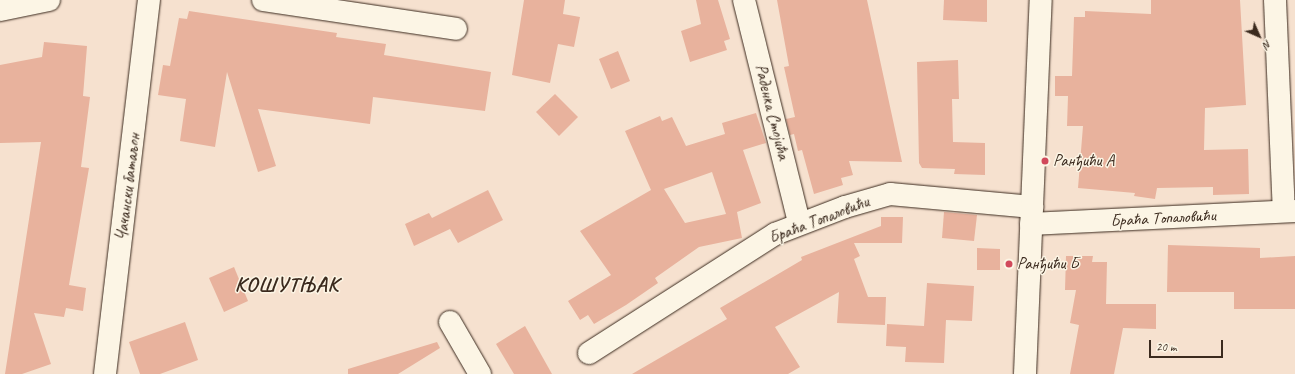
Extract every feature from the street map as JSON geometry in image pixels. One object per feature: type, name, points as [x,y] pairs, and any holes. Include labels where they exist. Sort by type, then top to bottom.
[{"type":"street","points":[[0,10],[49,0]]},
{"type":"street","name":"Чачански батаљон","points":[[105,374],[149,0]]},
{"type":"street","points":[[263,0],[456,29]]},
{"type":"street","name":"Раденка Стојића","points":[[744,0],[799,223]]},
{"type":"street","points":[[1025,374],[1040,0]]},
{"type":"street","points":[[1275,0],[1290,211]]},
{"type":"street","name":"Браћа Топаловићи","points":[[589,353],[704,277],[799,223],[890,194],[1032,215],[1290,211]]},
{"type":"street","points":[[450,322],[480,374]]},
{"type":"building","points":[[524,0],[565,0],[563,14],[580,17],[574,47],[558,44],[550,83],[512,75]]},
{"type":"building","points":[[696,0],[718,0],[730,39],[724,41],[727,50],[690,62],[681,31],[701,24]]},
{"type":"building","points":[[777,0],[867,0],[902,162],[849,161],[853,175],[841,178],[843,185],[814,194],[802,150],[798,151],[794,134],[790,135],[786,119],[795,117],[784,67],[789,66]]},
{"type":"building","points":[[944,0],[987,0],[987,22],[943,20]]},
{"type":"building","points":[[1151,0],[1240,0],[1246,105],[1205,108],[1204,150],[1248,149],[1249,194],[1213,195],[1213,187],[1157,188],[1155,199],[1134,196],[1135,193],[1078,188],[1083,126],[1067,126],[1068,96],[1055,96],[1055,76],[1072,76],[1074,17],[1085,17],[1085,11],[1151,14]]},
{"type":"building","points":[[189,11],[337,33],[336,37],[386,44],[384,55],[491,72],[485,111],[373,97],[370,124],[258,109],[276,166],[258,172],[227,72],[215,147],[180,141],[186,99],[158,95],[163,65],[170,66],[179,18],[187,19]]},
{"type":"building","points":[[44,42],[87,46],[83,96],[90,97],[81,167],[89,168],[69,285],[86,288],[83,311],[66,308],[64,317],[34,313],[51,364],[22,374],[5,374],[41,142],[0,143],[0,65],[42,57]]},
{"type":"building","points":[[618,51],[630,81],[611,89],[599,59]]},
{"type":"building","points":[[958,60],[959,99],[952,99],[953,142],[985,143],[985,175],[954,174],[955,169],[922,168],[919,163],[917,62]]},
{"type":"building","points":[[555,94],[578,117],[559,136],[536,112]]},
{"type":"building","points":[[756,113],[766,143],[743,150],[761,203],[737,212],[742,238],[699,247],[655,278],[658,283],[626,305],[594,324],[588,315],[580,320],[568,301],[611,275],[580,231],[651,190],[625,131],[660,116],[662,121],[672,117],[686,146],[725,134],[722,123]],"holes":[[[712,172],[726,214],[685,223],[664,189]]]},
{"type":"building","points":[[488,190],[503,220],[458,243],[450,229],[414,246],[405,224],[429,213],[432,218]]},
{"type":"building","points":[[944,212],[977,215],[974,241],[942,238]]},
{"type":"building","points":[[881,217],[903,217],[902,243],[854,243],[860,256],[854,259],[868,297],[886,297],[885,325],[837,323],[839,292],[775,327],[800,367],[788,374],[632,374],[727,319],[720,308],[802,260],[801,257],[881,226]]},
{"type":"building","points":[[1168,245],[1260,248],[1260,258],[1295,256],[1295,309],[1234,309],[1234,292],[1167,292]]},
{"type":"building","points":[[977,248],[1000,249],[1000,270],[977,270]]},
{"type":"building","points":[[1066,256],[1093,256],[1092,262],[1107,262],[1106,304],[1156,304],[1156,329],[1123,328],[1114,374],[1070,374],[1079,325],[1070,323],[1076,290],[1065,290]]},
{"type":"building","points":[[234,267],[248,301],[224,312],[209,278]]},
{"type":"building","points":[[927,283],[974,286],[972,321],[946,320],[944,363],[905,362],[906,347],[886,346],[887,324],[924,326]]},
{"type":"building","points":[[185,322],[198,360],[160,374],[140,374],[129,342]]},
{"type":"building","points":[[525,326],[552,374],[514,374],[496,344]]},
{"type":"building","points":[[437,342],[440,348],[398,374],[348,374],[348,369]]},
{"type":"place","name":"Ранђићи А","points":[[1045,161]]},
{"type":"place","name":"Ранђићи Б","points":[[1009,264]]},
{"type":"district","name":"КОШУТЊАК","points":[[287,284]]}]
